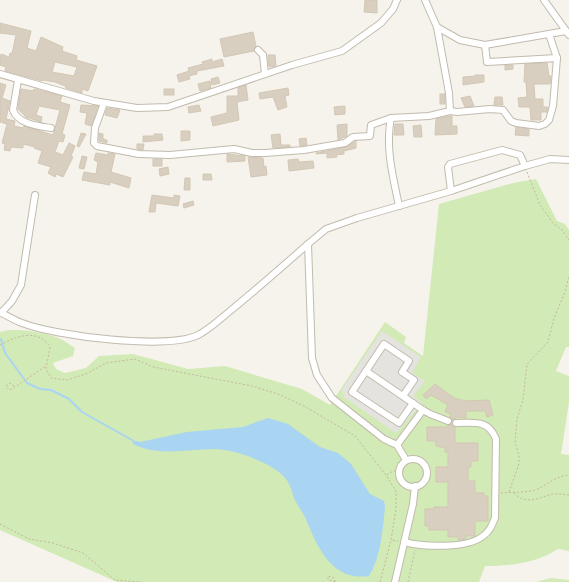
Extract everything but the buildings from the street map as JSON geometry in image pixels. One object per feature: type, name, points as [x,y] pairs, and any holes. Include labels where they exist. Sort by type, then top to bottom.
[{"type":"street","points":[[0,74],[104,103],[137,108],[168,107],[266,74],[342,51],[384,20],[393,9],[397,0]]},
{"type":"street","points":[[425,0],[437,27],[449,93],[450,111]]},
{"type":"street","points":[[544,0],[568,33]]},
{"type":"street","points":[[437,27],[460,40],[485,45],[549,34],[568,33]]},
{"type":"street","points":[[104,103],[95,128],[94,143],[97,146],[139,154],[170,155],[234,149],[252,153],[304,150],[345,143],[353,137],[370,136],[371,125],[390,118],[429,116],[450,111],[457,112],[490,109],[503,110],[511,121],[539,126],[545,124],[549,120],[553,106],[557,58],[549,34]]},
{"type":"street","points":[[485,45],[486,62],[557,58]]},
{"type":"street","points":[[258,50],[262,55],[266,74]]},
{"type":"street","points":[[18,80],[13,110],[15,114],[32,125],[51,128]]},
{"type":"street","points":[[390,118],[390,161],[400,206]]},
{"type":"street","points":[[451,191],[448,167],[450,164],[502,150],[520,155],[525,166]]},
{"type":"street","points":[[35,195],[21,285],[12,301],[0,313],[23,324],[72,335],[131,341],[170,342],[186,340],[200,334],[210,327],[326,229],[357,218],[451,191],[525,166],[550,159],[569,160]]},
{"type":"street","points":[[308,244],[312,358],[317,375],[332,398],[384,439],[397,445],[406,460]]},
{"type":"street","points":[[403,396],[414,380],[402,372],[409,361],[384,344],[352,392],[399,423],[413,403]]},
{"type":"street","points":[[366,371],[423,410],[448,421]]},
{"type":"street","points":[[397,445],[423,410]]},
{"type":"street","points":[[404,542],[416,545],[468,544],[482,537],[491,529],[495,518],[496,438],[492,429],[483,424],[456,423]]},
{"type":"street","points":[[413,459],[420,460],[427,469],[425,480],[415,486],[405,484],[400,478],[399,471],[401,465],[406,460],[413,459]]},
{"type":"street","points":[[395,582],[413,504],[415,486]]},
{"type":"path","points":[[525,166],[540,205],[553,223],[562,230],[569,240]]},
{"type":"path","points":[[509,492],[519,464],[519,455],[515,442],[517,419],[523,400],[527,364],[548,342],[554,318],[565,292],[569,276]]},
{"type":"path","points":[[0,345],[21,335],[35,337],[46,341],[50,347],[46,366],[48,374],[52,378],[67,380],[86,374],[106,363],[135,359],[153,367],[252,386],[278,394],[304,406],[354,436],[386,475],[396,491],[396,509],[391,540],[380,582]]},
{"type":"path","points":[[14,386],[46,366]]},
{"type":"path","points":[[386,475],[393,471],[399,471]]},
{"type":"path","points":[[496,493],[514,493],[536,489],[558,476],[569,475]]},
{"type":"path","points":[[514,493],[517,496],[533,501],[552,494],[561,493],[569,495]]},
{"type":"path","points":[[0,524],[29,539],[53,543],[83,553],[115,580],[141,582]]},
{"type":"path","points":[[391,540],[404,542]]},
{"type":"path","points":[[408,582],[416,545]]},
{"type":"green space","points":[[536,179],[557,221],[565,224],[569,230],[569,347],[566,347],[556,371],[569,376],[569,402],[561,454],[569,455],[569,551],[558,549],[532,561],[485,566],[479,582],[117,582],[0,530],[0,332],[20,330],[43,333],[66,342],[75,348],[73,356],[53,363],[56,369],[65,373],[86,368],[99,356],[133,354],[188,369],[225,366],[302,389],[330,405],[385,322],[406,337],[404,343],[423,356],[439,204],[513,183]]},
{"type":"green space","points":[[551,578],[569,580],[569,582],[536,582]]},
{"type":"shaded area","points":[[382,331],[421,357],[412,373],[425,381],[413,396],[422,403],[396,433],[344,397],[342,389]]},
{"type":"water","points":[[268,418],[288,424],[320,447],[338,453],[351,464],[370,494],[384,501],[385,506],[381,542],[376,560],[369,576],[356,576],[344,573],[326,558],[295,501],[287,481],[280,473],[263,462],[232,451],[214,449],[173,451],[153,450],[133,444],[132,440],[140,442],[187,432],[243,427]]},
{"type":"waterway","points":[[1,339],[5,353],[27,383],[40,389],[51,390],[69,399],[82,412],[132,440]]}]
